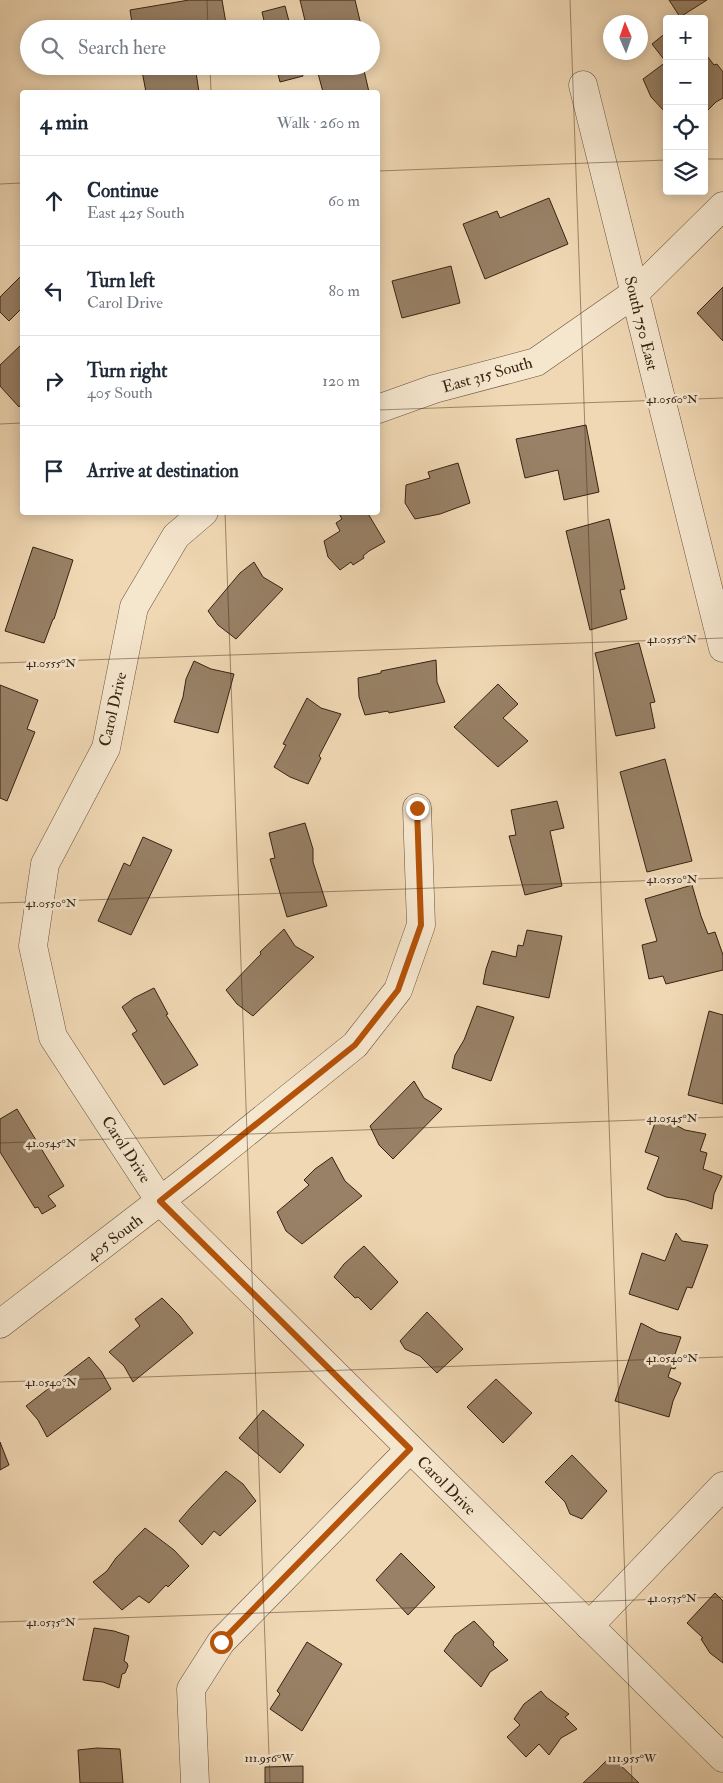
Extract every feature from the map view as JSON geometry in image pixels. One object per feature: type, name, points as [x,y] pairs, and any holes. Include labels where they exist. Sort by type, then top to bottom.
[{"type":"street","name":"South 750 East","points":[[583,85],[723,648]]},
{"type":"street","name":"East 315 South","points":[[380,408],[434,389],[536,362],[634,292],[723,206]]},
{"type":"street","name":"Carol Drive","points":[[200,515],[176,536],[134,607],[106,748],[46,864],[33,946],[53,1037],[160,1201],[723,1758]]},
{"type":"street","name":"405 South","points":[[0,1324],[160,1201],[355,1045],[398,990],[421,925],[417,808]]},
{"type":"street","points":[[195,1783],[191,1689],[221,1642],[410,1449]]},
{"type":"street","points":[[589,1626],[723,1486]]},
{"type":"building","points":[[189,0],[222,0],[225,20],[132,20],[130,10]]},
{"type":"building","points":[[300,0],[355,0],[360,20],[305,20]]},
{"type":"building","points":[[669,0],[707,0],[683,15],[679,15]]},
{"type":"building","points":[[285,6],[289,20],[264,20],[262,12]]},
{"type":"building","points":[[663,35],[663,58],[652,44]]},
{"type":"building","points":[[708,57],[723,72],[723,98],[708,110]]},
{"type":"building","points":[[663,64],[663,110],[651,97],[643,79]]},
{"type":"building","points":[[143,75],[196,75],[199,90],[146,90]]},
{"type":"building","points":[[278,75],[303,75],[303,76],[280,82]]},
{"type":"building","points":[[318,75],[365,75],[369,90],[322,90]]},
{"type":"building","points":[[549,198],[568,244],[485,279],[463,224],[497,211],[500,218]]},
{"type":"building","points":[[451,266],[460,303],[402,318],[392,281]]},
{"type":"building","points":[[20,277],[20,310],[9,321],[0,312],[0,297]]},
{"type":"building","points":[[723,287],[723,341],[697,313]]},
{"type":"building","points":[[20,346],[19,407],[0,386],[0,365]]},
{"type":"building","points":[[586,425],[599,492],[564,500],[558,470],[525,478],[516,439]]},
{"type":"building","points":[[458,463],[470,503],[440,514],[415,519],[405,503],[406,485],[430,478],[428,472]]},
{"type":"building","points":[[340,515],[369,515],[385,542],[369,551],[363,556],[364,558],[353,565],[351,562],[340,570],[328,557],[324,541],[340,531],[336,523],[342,519]]},
{"type":"building","points":[[609,519],[625,589],[620,590],[627,619],[590,630],[566,531]]},
{"type":"building","points":[[33,547],[73,560],[54,619],[44,643],[5,631]]},
{"type":"building","points":[[254,562],[263,577],[283,589],[236,639],[218,625],[208,611],[240,573]]},
{"type":"building","points":[[639,643],[655,702],[650,703],[655,728],[616,736],[595,653]]},
{"type":"building","points":[[436,660],[437,682],[445,702],[389,713],[388,711],[365,715],[359,697],[358,678],[381,673],[381,671]]},
{"type":"building","points":[[194,661],[211,669],[234,674],[218,733],[174,722],[183,697],[186,679]]},
{"type":"building","points":[[498,684],[518,704],[503,718],[528,741],[498,767],[454,727]]},
{"type":"building","points":[[0,685],[38,700],[27,729],[35,732],[7,801],[0,798]]},
{"type":"building","points":[[307,698],[321,708],[341,714],[319,756],[321,758],[308,784],[290,777],[274,767],[286,745],[283,744]]},
{"type":"building","points":[[665,759],[692,861],[647,872],[620,772]]},
{"type":"building","points":[[557,801],[564,828],[550,831],[562,886],[525,895],[509,836],[516,835],[511,810]]},
{"type":"building","points":[[305,823],[313,849],[313,862],[327,906],[287,917],[270,859],[275,858],[269,833]]},
{"type":"building","points":[[143,837],[172,850],[131,935],[98,921],[124,863],[130,866]]},
{"type":"building","points":[[692,885],[708,934],[715,932],[723,955],[723,970],[666,984],[663,976],[649,979],[642,945],[657,941],[645,899]]},
{"type":"building","points":[[284,929],[295,946],[314,957],[253,1016],[237,1004],[226,990],[261,954],[260,952]]},
{"type":"building","points":[[527,930],[562,936],[549,998],[483,984],[492,951],[516,957],[518,945],[523,946]]},
{"type":"building","points":[[154,988],[168,1014],[166,1015],[198,1065],[164,1085],[132,1034],[137,1031],[122,1007],[134,998]]},
{"type":"building","points":[[477,1006],[514,1017],[491,1081],[452,1068],[455,1055],[464,1040]]},
{"type":"building","points":[[709,1011],[723,1015],[723,1104],[688,1095]]},
{"type":"building","points":[[414,1081],[424,1098],[442,1109],[393,1159],[379,1145],[370,1126]]},
{"type":"building","points":[[17,1109],[64,1186],[48,1196],[56,1206],[42,1214],[38,1207],[35,1208],[0,1152],[0,1119]]},
{"type":"building","points":[[656,1120],[669,1125],[670,1122],[685,1130],[706,1134],[700,1151],[707,1153],[703,1169],[722,1176],[714,1194],[712,1209],[686,1200],[666,1197],[647,1189],[659,1157],[645,1152]]},
{"type":"building","points":[[332,1157],[345,1181],[362,1196],[302,1244],[286,1231],[277,1212],[309,1185],[304,1180],[315,1169]]},
{"type":"building","points":[[676,1233],[682,1241],[708,1245],[692,1288],[687,1287],[678,1310],[629,1294],[642,1253],[665,1261]]},
{"type":"building","points":[[364,1246],[398,1282],[371,1310],[358,1297],[355,1298],[334,1277],[344,1264]]},
{"type":"building","points":[[162,1298],[180,1316],[193,1333],[133,1382],[124,1366],[109,1352],[140,1326],[135,1319]]},
{"type":"building","points":[[427,1312],[463,1349],[437,1373],[420,1356],[405,1349],[400,1341]]},
{"type":"building","points":[[641,1323],[658,1332],[681,1337],[674,1357],[678,1358],[675,1369],[671,1368],[668,1377],[681,1383],[673,1401],[669,1417],[615,1401]]},
{"type":"building","points":[[89,1357],[101,1371],[111,1389],[47,1437],[38,1420],[26,1406]]},
{"type":"building","points":[[496,1379],[532,1413],[503,1443],[467,1407]]},
{"type":"building","points":[[263,1410],[304,1445],[280,1473],[239,1438]]},
{"type":"building","points":[[0,1442],[9,1465],[0,1470]]},
{"type":"building","points":[[572,1455],[607,1491],[582,1519],[570,1514],[565,1502],[545,1482]]},
{"type":"building","points":[[226,1471],[243,1484],[256,1501],[220,1536],[214,1531],[202,1545],[179,1521]]},
{"type":"building","points":[[145,1528],[174,1550],[189,1566],[168,1587],[166,1585],[149,1603],[139,1596],[122,1610],[93,1582],[107,1571],[116,1558]]},
{"type":"building","points":[[401,1553],[435,1587],[408,1615],[376,1580]]},
{"type":"building","points":[[715,1593],[723,1601],[723,1663],[710,1653],[701,1639],[703,1638],[687,1623]]},
{"type":"building","points":[[474,1621],[508,1660],[490,1672],[481,1687],[444,1651],[455,1635]]},
{"type":"building","points":[[94,1628],[114,1631],[129,1636],[124,1661],[128,1666],[125,1673],[122,1674],[119,1688],[103,1682],[83,1680]]},
{"type":"building","points":[[307,1642],[342,1664],[302,1731],[270,1709],[280,1694],[277,1691]]},
{"type":"building","points":[[541,1691],[569,1714],[565,1717],[577,1729],[561,1738],[549,1755],[539,1744],[526,1757],[507,1737],[520,1725],[514,1719],[524,1704]]},
{"type":"building","points":[[97,1748],[120,1749],[123,1783],[80,1783],[78,1750]]},
{"type":"building","points":[[611,1756],[639,1783],[583,1783],[596,1771]]},
{"type":"building","points":[[303,1766],[303,1783],[265,1783],[265,1767]]},
{"type":"route","points":[[221,1642],[410,1449],[160,1201],[355,1045],[398,990],[421,925],[417,808]]}]
